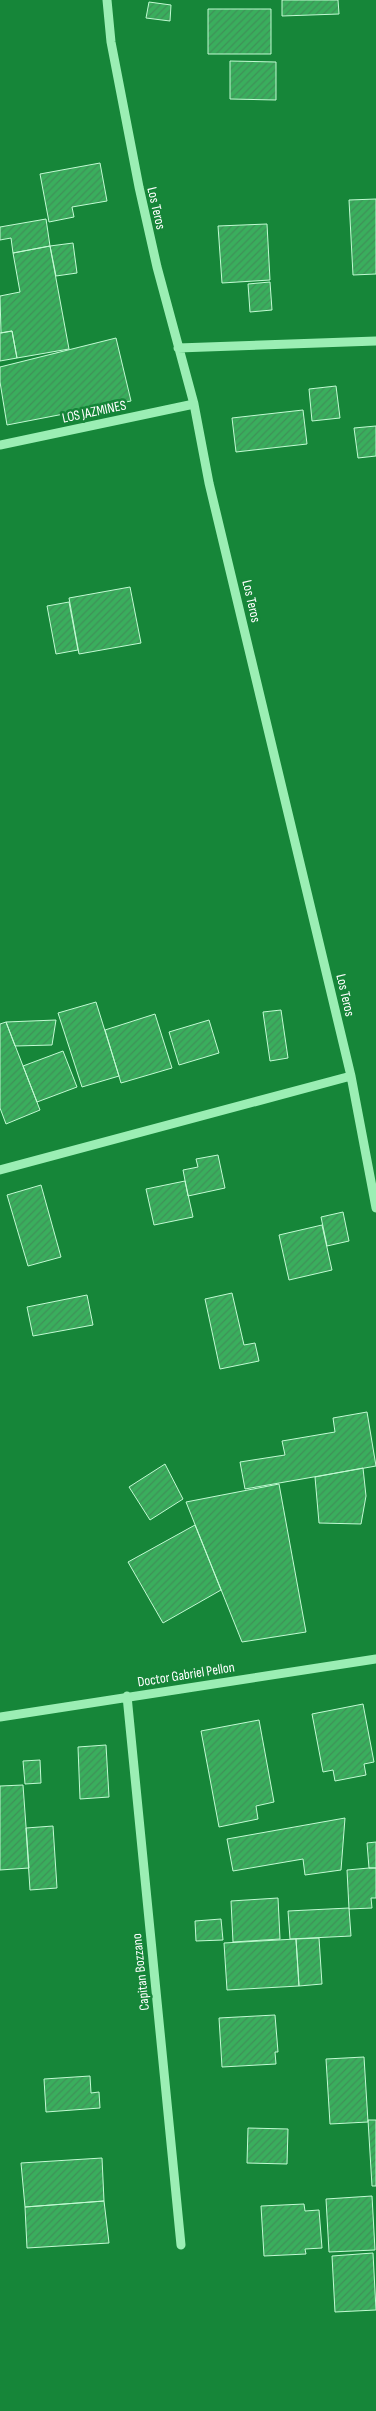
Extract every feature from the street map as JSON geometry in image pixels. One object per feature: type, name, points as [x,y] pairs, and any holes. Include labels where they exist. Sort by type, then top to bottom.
[{"type":"street","name":"Los Teros","points":[[107,0],[111,42],[138,188],[194,404],[209,483],[351,1076],[376,1208]]},
{"type":"street","points":[[178,348],[376,342]]},
{"type":"street","name":"LOS JAZMINES","points":[[0,445],[194,404]]},
{"type":"street","points":[[0,1170],[351,1076]]},
{"type":"street","name":"Doctor Gabriel Pellon","points":[[0,1717],[376,1659]]},
{"type":"street","name":"Capitan Bozzano","points":[[127,1696],[181,2245]]},
{"type":"building","points":[[282,0],[338,0],[339,14],[282,16]]},
{"type":"building","points":[[149,2],[171,5],[170,21],[146,18]]},
{"type":"building","points":[[208,9],[271,9],[271,54],[208,54]]},
{"type":"building","points":[[230,61],[276,62],[276,100],[230,99]]},
{"type":"building","points":[[100,163],[107,201],[72,207],[74,217],[49,222],[40,174]]},
{"type":"building","points":[[376,199],[376,274],[353,275],[349,200]]},
{"type":"building","points":[[46,219],[50,246],[13,253],[11,238],[0,240],[0,227]]},
{"type":"building","points":[[267,224],[270,280],[222,283],[218,226]]},
{"type":"building","points":[[73,243],[77,273],[56,276],[50,246]]},
{"type":"building","points":[[50,246],[69,349],[17,358],[12,331],[1,333],[0,296],[20,292],[13,253]]},
{"type":"building","points":[[270,282],[272,310],[250,312],[248,284]]},
{"type":"building","points":[[12,331],[17,358],[0,361],[0,333]]},
{"type":"building","points":[[116,338],[131,401],[7,425],[0,382],[0,367]]},
{"type":"building","points":[[336,386],[340,418],[312,421],[309,389]]},
{"type":"building","points":[[303,410],[307,444],[236,452],[232,418]]},
{"type":"building","points":[[376,426],[376,456],[358,458],[354,428]]},
{"type":"building","points":[[130,587],[141,643],[79,654],[69,598]]},
{"type":"building","points":[[69,602],[78,650],[56,654],[47,606]]},
{"type":"building","points":[[96,1002],[119,1076],[82,1087],[58,1013]]},
{"type":"building","points":[[281,1010],[288,1058],[270,1061],[263,1012]]},
{"type":"building","points":[[155,1014],[172,1068],[121,1083],[105,1030]]},
{"type":"building","points":[[56,1020],[52,1045],[15,1046],[6,1022]]},
{"type":"building","points":[[209,1020],[219,1053],[179,1065],[169,1032]]},
{"type":"building","points":[[6,1022],[40,1110],[6,1124],[0,1108],[0,1024]]},
{"type":"building","points":[[63,1051],[77,1087],[37,1102],[23,1066]]},
{"type":"building","points":[[218,1155],[225,1188],[188,1196],[183,1170],[198,1167],[196,1159]]},
{"type":"building","points":[[185,1181],[193,1217],[154,1225],[146,1189]]},
{"type":"building","points":[[41,1185],[61,1257],[28,1266],[7,1195]]},
{"type":"building","points":[[343,1212],[349,1241],[327,1246],[321,1217]]},
{"type":"building","points":[[322,1225],[332,1270],[289,1280],[279,1235]]},
{"type":"building","points":[[232,1293],[244,1345],[255,1343],[259,1361],[220,1369],[205,1299]]},
{"type":"building","points":[[87,1295],[93,1325],[33,1336],[27,1307]]},
{"type":"building","points":[[367,1412],[376,1466],[245,1489],[240,1462],[285,1455],[282,1441],[335,1432],[333,1418]]},
{"type":"building","points":[[165,1464],[183,1499],[150,1520],[129,1487]]},
{"type":"building","points":[[363,1468],[366,1496],[361,1524],[319,1523],[315,1477]]},
{"type":"building","points":[[279,1484],[306,1632],[242,1642],[186,1502]]},
{"type":"building","points":[[195,1525],[221,1590],[163,1623],[128,1562]]},
{"type":"building","points":[[363,1704],[374,1762],[364,1764],[366,1775],[335,1781],[333,1770],[323,1772],[312,1714]]},
{"type":"building","points":[[259,1720],[274,1802],[256,1806],[258,1819],[219,1827],[201,1731]]},
{"type":"building","points":[[106,1745],[109,1797],[80,1799],[78,1747]]},
{"type":"building","points":[[40,1760],[41,1783],[25,1784],[23,1761]]},
{"type":"building","points":[[23,1785],[29,1868],[0,1870],[0,1786]]},
{"type":"building","points":[[345,1818],[341,1870],[305,1875],[303,1859],[233,1871],[227,1839]]},
{"type":"building","points":[[53,1826],[57,1888],[30,1890],[26,1828]]},
{"type":"building","points":[[376,1842],[376,1868],[369,1868],[367,1843]]},
{"type":"building","points":[[376,1868],[376,1898],[371,1898],[372,1908],[349,1909],[347,1870]]},
{"type":"building","points":[[278,1898],[280,1939],[233,1942],[231,1901]]},
{"type":"building","points":[[349,1908],[351,1936],[290,1939],[288,1911]]},
{"type":"building","points":[[221,1919],[223,1940],[196,1941],[195,1921]]},
{"type":"building","points":[[319,1938],[322,1984],[299,1986],[296,1939]]},
{"type":"building","points":[[296,1939],[299,1986],[227,1990],[224,1943]]},
{"type":"building","points":[[275,2015],[278,2052],[275,2052],[276,2064],[222,2067],[219,2018]]},
{"type":"building","points":[[364,2057],[368,2122],[330,2124],[326,2059]]},
{"type":"building","points":[[90,2076],[91,2093],[99,2092],[100,2108],[46,2112],[44,2079]]},
{"type":"building","points":[[368,2120],[376,2120],[376,2186],[372,2186]]},
{"type":"building","points":[[248,2128],[288,2129],[287,2164],[247,2163]]},
{"type":"building","points":[[102,2158],[104,2201],[25,2207],[21,2163]]},
{"type":"building","points":[[372,2196],[375,2250],[329,2252],[326,2199]]},
{"type":"building","points":[[104,2201],[109,2243],[27,2248],[25,2207]]},
{"type":"building","points":[[304,2204],[305,2211],[319,2210],[322,2248],[305,2249],[306,2254],[264,2256],[261,2206]]},
{"type":"building","points":[[373,2253],[376,2310],[335,2312],[332,2256]]}]
